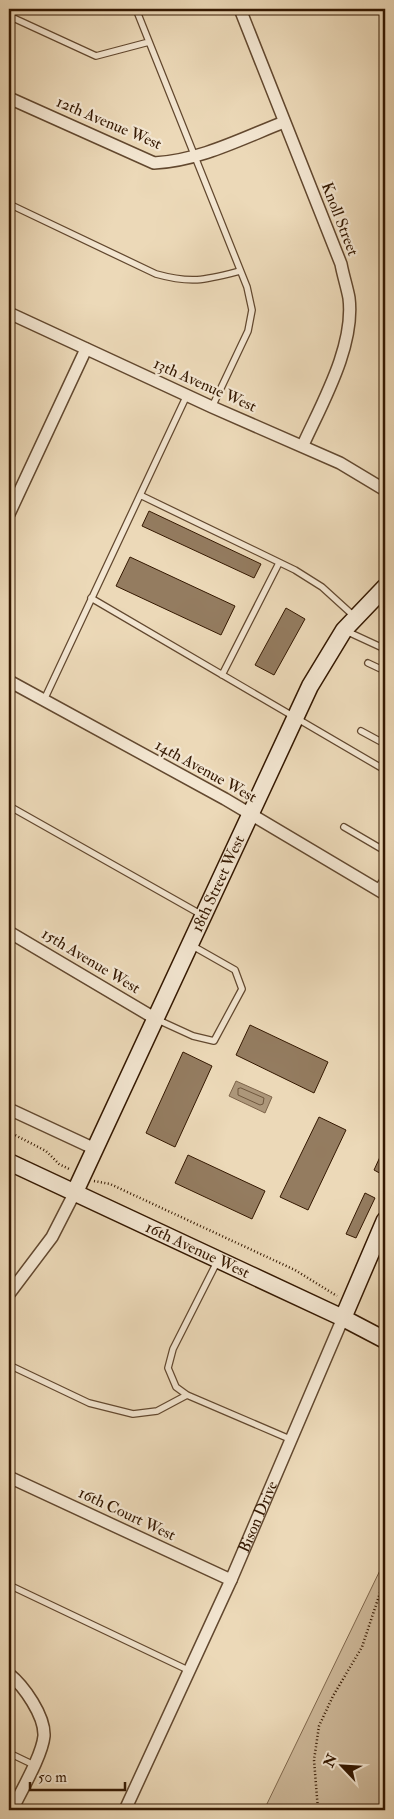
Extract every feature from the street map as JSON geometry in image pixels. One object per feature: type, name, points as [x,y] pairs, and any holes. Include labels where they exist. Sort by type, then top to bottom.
[{"type":"street","name":"Knoll Street","points":[[240,9],[341,264],[349,300],[346,334],[337,372],[303,445]]},
{"type":"street","name":"12th Avenue West","points":[[9,98],[154,163],[169,162],[194,156],[284,122]]},
{"type":"street","name":"13th Avenue West","points":[[9,313],[187,396],[303,445],[356,471],[385,490]]},
{"type":"street","points":[[9,514],[86,349]]},
{"type":"street","name":"18th Street West","points":[[74,1194],[321,664],[344,630],[385,587]]},
{"type":"street","name":"14th Avenue West","points":[[9,681],[252,814],[381,891]]},
{"type":"street","name":"15th Avenue West","points":[[9,932],[156,1019]]},
{"type":"street","points":[[9,1109],[95,1149]]},
{"type":"street","name":"16th Avenue West","points":[[9,1162],[218,1260],[346,1311],[385,1340]]},
{"type":"street","points":[[9,1294],[52,1237],[74,1194]]},
{"type":"street","name":"Bison Drive","points":[[125,1810],[231,1580],[385,1220]]},
{"type":"street","name":"16th Court West","points":[[9,1477],[231,1580]]},
{"type":"street","points":[[9,1674],[38,1709],[44,1736],[34,1765],[12,1810]]},
{"type":"lane","points":[[136,9],[240,270],[252,310],[248,332],[212,407]]},
{"type":"lane","points":[[9,16],[96,56],[149,42]]},
{"type":"lane","points":[[9,204],[156,274],[176,280],[199,282],[240,270]]},
{"type":"lane","points":[[44,700],[187,396]]},
{"type":"lane","points":[[140,495],[279,563],[322,587],[355,617]]},
{"type":"lane","points":[[222,675],[279,563]]},
{"type":"lane","points":[[92,598],[385,770]]},
{"type":"lane","points":[[344,630],[385,649]]},
{"type":"lane","points":[[368,663],[385,672]]},
{"type":"lane","points":[[361,731],[385,744]]},
{"type":"lane","points":[[9,806],[204,916]]},
{"type":"lane","points":[[344,827],[385,851]]},
{"type":"lane","points":[[381,891],[385,877]]},
{"type":"lane","points":[[156,1019],[193,1036],[214,1041],[242,989],[235,970],[191,945]]},
{"type":"lane","points":[[218,1260],[173,1349],[168,1368],[176,1387],[187,1395],[292,1440]]},
{"type":"lane","points":[[9,1365],[89,1403],[133,1414],[157,1411],[187,1395]]},
{"type":"lane","points":[[9,1585],[190,1671]]},
{"type":"lane","points":[[9,1753],[34,1765]]},
{"type":"path","points":[[9,1132],[46,1151],[59,1164],[110,1184],[295,1270],[346,1311]]},
{"type":"path","points":[[318,1810],[314,1760],[319,1726],[333,1696],[362,1647],[385,1578]]},
{"type":"shaded area","points":[[385,1560],[385,1810],[264,1810]]},
{"type":"water","points":[[236,1081],[272,1097],[265,1113],[229,1096]]},
{"type":"building","points":[[149,511],[261,564],[254,578],[142,526]]},
{"type":"building","points":[[130,557],[235,606],[221,635],[116,586]]},
{"type":"building","points":[[286,608],[305,619],[274,675],[255,665]]},
{"type":"building","points":[[250,1025],[328,1062],[314,1093],[236,1055]]},
{"type":"building","points":[[183,1052],[212,1066],[175,1147],[146,1133]]},
{"type":"building","points":[[319,1117],[346,1130],[308,1210],[280,1197]]},
{"type":"building","points":[[385,1146],[385,1176],[374,1170]]},
{"type":"building","points":[[188,1155],[265,1191],[252,1219],[175,1183]]},
{"type":"building","points":[[365,1193],[375,1198],[356,1238],[346,1234]]}]
